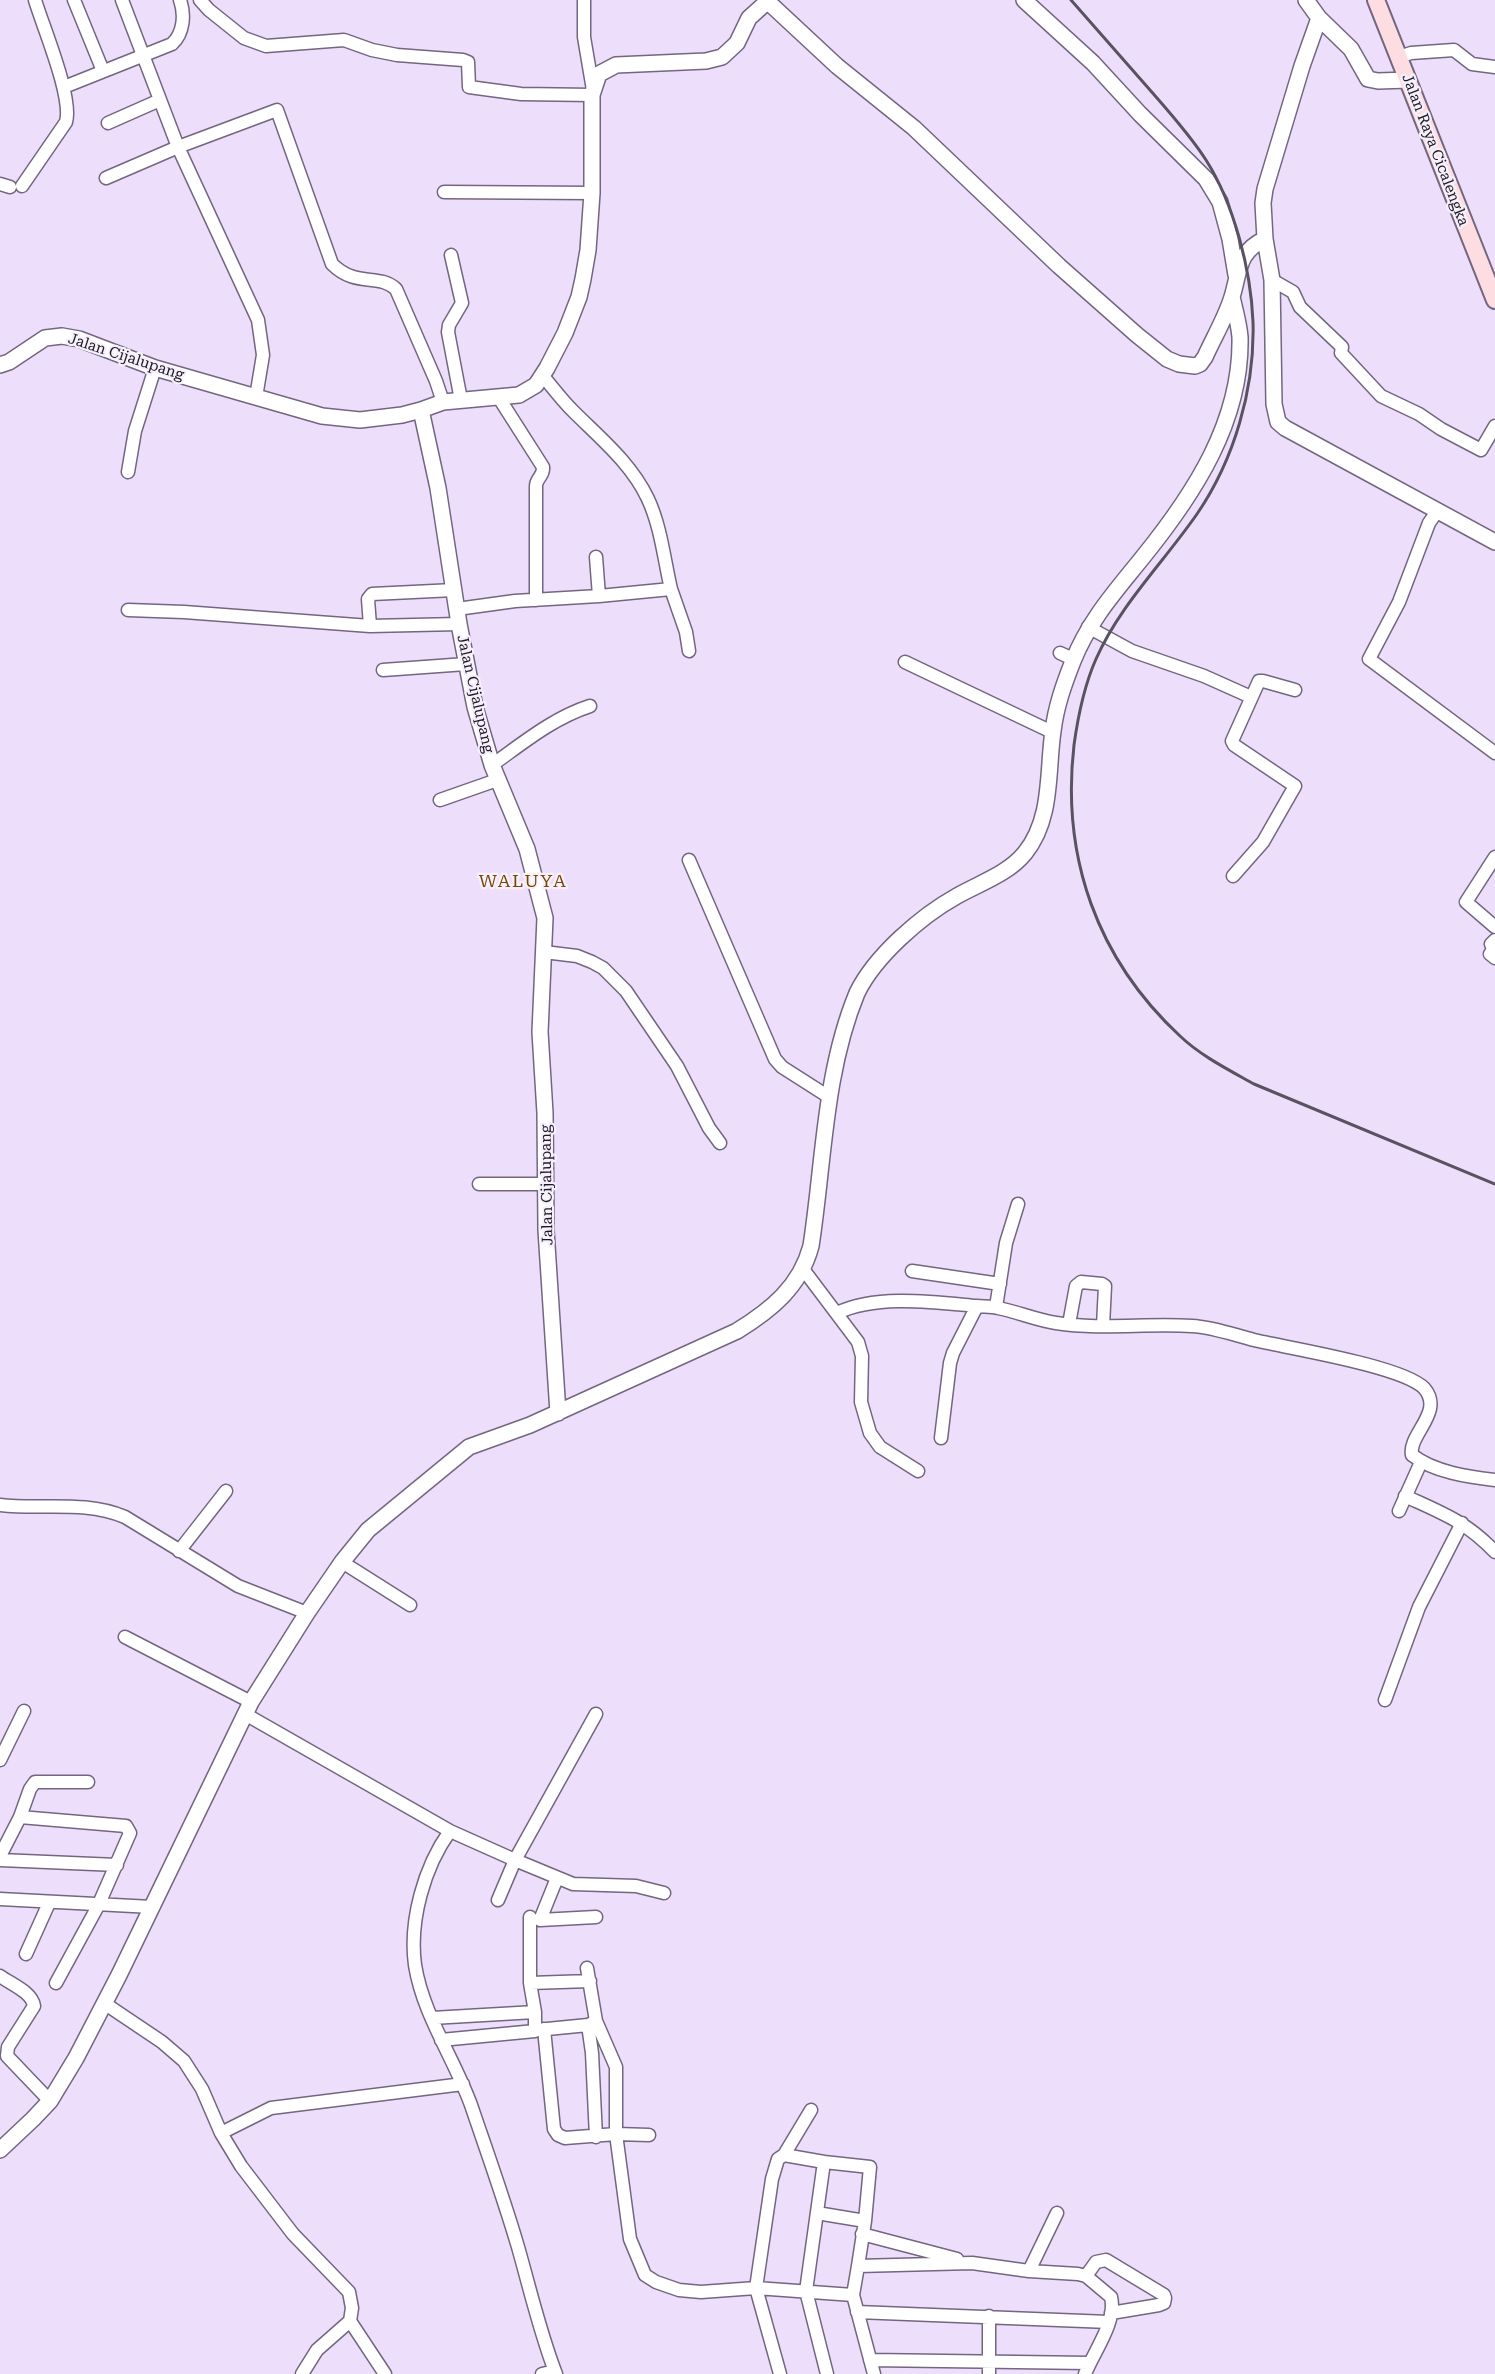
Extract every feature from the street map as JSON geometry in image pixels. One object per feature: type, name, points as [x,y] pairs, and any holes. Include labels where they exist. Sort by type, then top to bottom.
[{"type":"main road","name":"Jalan Raya Cicalengka","points":[[1376,0],[1495,300]]},
{"type":"street","points":[[11,185],[66,122],[68,113],[64,87],[35,0]]},
{"type":"street","points":[[74,0],[103,71]]},
{"type":"street","points":[[122,0],[178,147],[258,320],[263,355],[256,397]]},
{"type":"street","points":[[64,87],[172,44],[177,39],[183,20],[183,7],[180,0]]},
{"type":"street","points":[[200,0],[244,38],[266,46],[344,40],[372,50],[397,55],[463,60],[468,62],[469,87],[521,94],[592,92]]},
{"type":"street","points":[[421,410],[443,402],[499,398],[527,392],[543,376],[565,333],[579,297],[588,250],[592,193],[592,92],[584,37],[584,0]]},
{"type":"street","points":[[592,92],[599,74],[616,65],[706,61],[722,57],[737,43],[749,18],[767,0],[837,66],[914,128],[1089,294],[1167,358],[1189,366],[1200,364],[1205,357],[1232,297],[1244,256],[1252,245],[1265,239]]},
{"type":"street","points":[[1024,0],[1093,63],[1140,114],[1206,179],[1222,212],[1230,239],[1236,278]]},
{"type":"street","points":[[1306,0],[1319,18],[1351,49],[1368,79],[1408,80]]},
{"type":"street","points":[[1319,18],[1302,66],[1265,189],[1263,203],[1265,239],[1272,280],[1274,404],[1278,422],[1285,428],[1495,542]]},
{"type":"street","points":[[1399,57],[1410,53],[1454,50],[1472,64],[1495,66]]},
{"type":"street","points":[[108,123],[160,100]]},
{"type":"street","points":[[106,178],[178,147],[277,110],[332,264],[350,277],[391,284],[396,289],[443,402]]},
{"type":"street","points":[[444,192],[592,193]]},
{"type":"street","points":[[451,255],[462,303],[449,325],[448,332],[461,400]]},
{"type":"street","points":[[1272,280],[1293,292],[1300,307],[1342,347],[1341,353],[1381,396],[1419,414],[1441,429],[1481,450],[1495,426]]},
{"type":"street","points":[[0,2150],[50,2101],[76,2058],[152,1908],[248,1708],[307,1613],[342,1562],[376,1522],[416,1492],[456,1456],[482,1441],[558,1413],[660,1364],[737,1331],[778,1302],[803,1269],[809,1256],[813,1235],[829,1097],[851,1007],[862,981],[888,950],[932,913],[954,898],[1005,871],[1026,852],[1044,818],[1052,732],[1062,688],[1066,656],[1190,494],[1209,462],[1235,392],[1240,338],[1232,297]]},
{"type":"street","name":"Jalan Cijalupang","points":[[0,365],[9,362],[45,338],[62,336],[79,339],[155,368],[340,419],[377,419],[421,410],[438,488],[466,664],[492,765],[527,849],[536,875],[545,918],[540,1032],[545,1113],[546,1230],[558,1413]]},
{"type":"street","points":[[128,472],[135,430],[155,368]]},
{"type":"street","points":[[543,376],[571,409],[619,456],[637,480],[648,500],[658,527],[671,589],[686,632],[689,651]]},
{"type":"street","points":[[499,398],[543,467],[542,474],[536,482],[536,600]]},
{"type":"street","points":[[1438,510],[1429,523],[1399,602],[1369,659],[1495,753]]},
{"type":"street","points":[[596,557],[599,596]]},
{"type":"street","points":[[128,610],[370,626],[458,616],[536,600],[671,589]]},
{"type":"street","points":[[370,626],[368,600],[372,594],[454,590]]},
{"type":"street","points":[[1088,627],[1132,651],[1204,676],[1251,697]]},
{"type":"street","points":[[905,662],[1052,732]]},
{"type":"street","points":[[383,670],[466,664]]},
{"type":"street","points":[[1233,876],[1263,842],[1295,787],[1233,744],[1251,697],[1261,680],[1295,690]]},
{"type":"street","points":[[492,765],[554,721],[590,706]]},
{"type":"street","points":[[440,800],[497,780]]},
{"type":"street","points":[[1495,858],[1466,902],[1495,927]]},
{"type":"street","points":[[689,860],[775,1059],[782,1067],[829,1097]]},
{"type":"street","points":[[1495,940],[1491,944],[1493,949],[1490,954],[1495,958]]},
{"type":"street","points":[[544,952],[577,956],[592,962],[603,968],[626,991],[677,1066],[709,1128],[720,1143]]},
{"type":"street","points":[[479,1184],[545,1184]]},
{"type":"street","points":[[996,1307],[1006,1243],[1018,1204]]},
{"type":"street","points":[[803,1269],[860,1347],[861,1402],[870,1433],[880,1447],[918,1471]]},
{"type":"street","points":[[912,1271],[1000,1284]]},
{"type":"street","points":[[1070,1324],[1077,1286],[1081,1282],[1105,1286],[1103,1326]]},
{"type":"street","points":[[837,1313],[855,1305],[902,1302],[954,1303],[996,1307],[1042,1320],[1070,1324],[1194,1326],[1314,1352],[1410,1379],[1424,1388],[1429,1398],[1429,1413],[1425,1426],[1413,1443],[1411,1450],[1413,1455],[1421,1462],[1444,1470],[1495,1480]]},
{"type":"street","points":[[941,1438],[950,1363],[977,1306]]},
{"type":"street","points":[[1399,1511],[1421,1462]]},
{"type":"street","points":[[179,1551],[226,1491]]},
{"type":"street","points":[[1406,1496],[1477,1532],[1495,1552]]},
{"type":"street","points":[[1,1508],[72,1506],[107,1509],[125,1517],[237,1586],[307,1613]]},
{"type":"street","points":[[1385,1700],[1419,1606],[1462,1523]]},
{"type":"street","points":[[342,1562],[410,1605]]},
{"type":"street","points":[[125,1637],[248,1708],[450,1832],[573,1884],[636,1886],[664,1893]]},
{"type":"street","points":[[0,1760],[24,1711]]},
{"type":"street","points":[[498,1900],[515,1860],[596,1714]]},
{"type":"street","points":[[88,1782],[35,1782],[0,1858],[117,1865]]},
{"type":"street","points":[[20,1816],[126,1826],[130,1836],[98,1906],[56,1983]]},
{"type":"street","points":[[450,1832],[443,1842],[419,1901],[415,1928],[415,1964],[423,2000],[463,2084],[502,2193],[551,2373]]},
{"type":"street","points":[[557,1878],[540,1920],[596,1917]]},
{"type":"street","points":[[2,1902],[152,1908]]},
{"type":"street","points":[[26,1954],[49,1903]]},
{"type":"street","points":[[530,1917],[530,1983],[540,2030],[554,2129],[558,2135],[565,2138],[616,2134],[649,2135]]},
{"type":"street","points":[[587,1968],[590,1981],[596,2137]]},
{"type":"street","points":[[0,1976],[30,1996],[34,2002],[34,2006],[4,2043],[8,2059],[50,2101]]},
{"type":"street","points":[[530,1983],[590,1981]]},
{"type":"street","points":[[104,2003],[162,2042],[184,2061],[202,2089],[221,2133],[241,2166],[293,2234],[349,2292],[352,2308],[350,2321],[317,2350],[302,2374]]},
{"type":"street","points":[[432,2018],[535,2012]]},
{"type":"street","points":[[441,2040],[592,2023]]},
{"type":"street","points":[[592,2023],[616,2067],[616,2134],[630,2239],[645,2275],[656,2283],[679,2290],[701,2292],[756,2288],[853,2295]]},
{"type":"street","points":[[221,2133],[271,2108],[463,2084]]},
{"type":"street","points":[[780,2374],[756,2288],[774,2165],[784,2155],[810,2110]]},
{"type":"street","points":[[784,2155],[824,2162],[870,2166],[865,2221],[853,2295],[874,2374]]},
{"type":"street","points":[[824,2162],[806,2291],[827,2374]]},
{"type":"street","points":[[817,2213],[865,2221]]},
{"type":"street","points":[[1029,2271],[1057,2213]]},
{"type":"street","points":[[862,2234],[972,2263],[1029,2271],[1070,2272],[1086,2276],[1111,2297],[1110,2317],[1087,2368],[989,2368],[870,2360]]},
{"type":"street","points":[[858,2312],[1110,2317],[1164,2303],[1164,2295],[1106,2260],[1096,2262],[1086,2276]]},
{"type":"street","points":[[858,2266],[972,2263]]},
{"type":"street","points":[[989,2316],[989,2368]]},
{"type":"street","points":[[350,2321],[385,2374]]},
{"type":"railway","points":[[1071,0],[1180,124],[1216,177],[1233,217],[1245,259],[1253,322],[1253,347],[1246,398],[1240,423],[1222,471],[1197,514],[1117,620],[1096,659],[1085,690],[1074,745],[1071,787],[1073,827],[1080,866],[1091,904],[1107,940],[1127,974],[1151,1006],[1197,1050],[1254,1084],[1495,1184]]},
{"type":"district","name":"WALUYA","points":[[523,882]]}]
